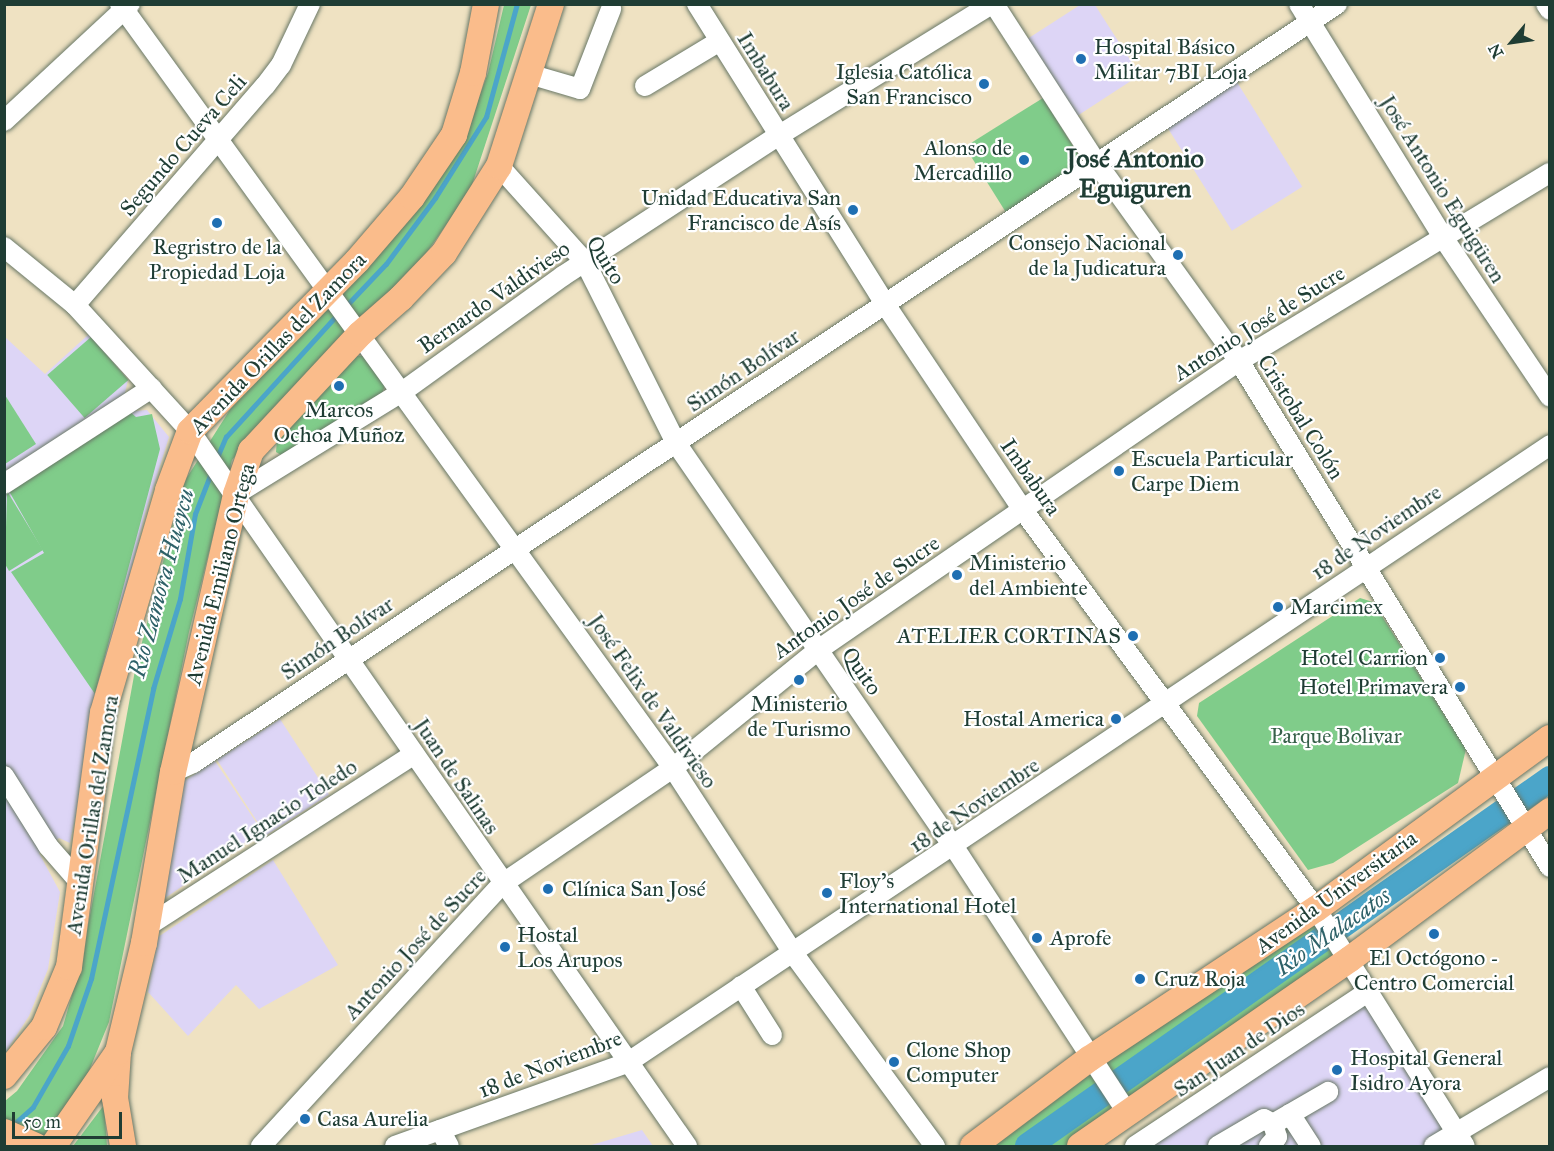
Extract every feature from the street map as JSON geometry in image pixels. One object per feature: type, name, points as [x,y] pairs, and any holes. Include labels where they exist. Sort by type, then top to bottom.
[{"type":"main road","name":"Avenida Orillas del Zamora","points":[[4,1076],[44,1027],[69,967],[82,885],[103,713],[168,490],[189,430],[331,284],[357,261],[412,197],[454,135],[473,73],[486,4]]},
{"type":"main road","name":"Avenida Emiliano Ortega","points":[[52,1146],[118,1052],[146,927],[173,772],[236,494],[250,451],[360,334],[401,298],[444,253],[499,166],[550,4]]},
{"type":"main road","name":"Avenida Universitaria","points":[[973,1146],[1317,911],[1550,738]]},
{"type":"main road","points":[[1080,1146],[1125,1110],[1349,957],[1525,825],[1550,811]]},
{"type":"main road","points":[[118,1052],[115,1098],[123,1146]]},
{"type":"main road","points":[[4,1132],[36,1146]]},
{"type":"street","name":"Segundo Cueva Celi","points":[[75,305],[223,136],[281,65],[310,4]]},
{"type":"street","name":"Imbabura","points":[[697,4],[885,304],[1023,510],[1168,704],[1349,957],[1369,990],[1445,1143]]},
{"type":"street","name":"Bernardo Valdivieso","points":[[236,494],[402,392],[585,262],[778,136],[993,4]]},
{"type":"street","name":"Cristobal Colón","points":[[993,4],[1096,162],[1239,361],[1495,781],[1550,867]]},
{"type":"street","name":"Simón Bolívar","points":[[173,772],[193,763],[885,304],[1096,162],[1304,13],[1336,4]]},
{"type":"street","points":[[1546,4],[1550,10]]},
{"type":"street","name":"José Felix de Valdivieso","points":[[128,6],[331,284],[360,334],[673,768],[793,953],[935,1146]]},
{"type":"street","points":[[4,121],[128,6]]},
{"type":"street","points":[[529,74],[580,89],[611,9]]},
{"type":"street","name":"José Antonio Eguigüren","points":[[1304,13],[1444,239],[1550,397]]},
{"type":"street","points":[[645,86],[720,41]]},
{"type":"street","name":"Quito","points":[[499,166],[585,262],[676,443],[954,847],[1092,1063],[1125,1110]]},
{"type":"street","name":"Antonio José de Sucre","points":[[261,1146],[502,884],[673,768],[818,650],[1239,361],[1550,173]]},
{"type":"street","name":"Juan de Salinas","points":[[4,247],[75,305],[189,430],[236,494],[502,884],[687,1146]]},
{"type":"street","points":[[4,484],[152,388]]},
{"type":"street","name":"18 de Noviembre","points":[[395,1146],[445,1138],[627,1063],[1168,704],[1365,566],[1550,445]]},
{"type":"street","name":"Manuel Ignacio Toledo","points":[[146,927],[414,754]]},
{"type":"street","points":[[4,776],[48,846],[82,885]]},
{"type":"street","points":[[741,986],[772,1035]]},
{"type":"street","name":"San Juan de Dios","points":[[1140,1145],[1369,990]]},
{"type":"street","points":[[1445,1143],[1550,1077]]},
{"type":"street","points":[[1218,1146],[1264,1119],[1281,1119],[1328,1092]]},
{"type":"street","points":[[1269,1146],[1277,1137],[1281,1119]]},
{"type":"street","points":[[1281,1119],[1311,1146]]},
{"type":"shaded area","name":"Hospital Básico Militar 7BI Loja","points":[[1080,5],[1095,5],[1140,75],[1071,120],[1021,43]]},
{"type":"shaded area","points":[[1235,79],[1302,187],[1232,231],[1165,123]]},
{"type":"shaded area","points":[[89,334],[128,380],[125,393],[136,411],[147,410],[169,437],[145,514],[96,713],[70,843],[59,838],[39,853],[60,892],[48,969],[29,1016],[5,1053],[5,337],[45,374]]},
{"type":"shaded area","points":[[280,719],[329,794],[266,835],[217,760]]},
{"type":"shaded area","points":[[215,761],[262,831],[161,901],[184,781]]},
{"type":"shaded area","points":[[273,860],[338,965],[259,1009],[236,985],[188,1036],[148,992],[158,937]]},
{"type":"shaded area","name":"Hospital General Isidro Ayora","points":[[1369,994],[1457,1146],[1146,1146]]},
{"type":"shaded area","points":[[642,1130],[653,1146],[588,1146]]},
{"type":"green space","points":[[504,5],[531,5],[470,191],[413,272],[267,418],[232,460],[189,632],[109,1022],[89,1071],[53,1130],[33,1146],[5,1146],[5,1101],[17,1091],[63,1026],[81,964],[136,665],[184,482],[245,386],[318,318],[399,232],[465,135],[488,73]]},
{"type":"green space","points":[[1043,98],[1084,164],[1006,213],[965,147]]},
{"type":"green space","points":[[91,337],[128,380],[85,418],[47,375]]},
{"type":"green space","points":[[354,356],[368,356],[386,383],[381,396],[281,455],[276,452],[277,440]]},
{"type":"green space","points":[[5,395],[36,444],[4,464]]},
{"type":"green space","points":[[129,411],[136,417],[152,414],[160,449],[95,694],[11,572],[44,553],[9,491]]},
{"type":"green space","points":[[7,491],[43,550],[9,571],[5,564]]},
{"type":"green space","name":"Parque Bolivar","points":[[1360,598],[1373,602],[1466,749],[1458,783],[1333,863],[1308,870],[1197,716],[1199,703]]},
{"type":"green space","points":[[1316,910],[1350,959],[1079,1146],[975,1146]]},
{"type":"green space","points":[[104,1105],[107,1146],[73,1146]]},
{"type":"waterway","name":"Río Zamora Huaycu","points":[[345,307],[386,264],[435,198],[486,117],[517,4]]},
{"type":"waterway","name":"Río Zamora Huaycu","points":[[216,460],[226,437],[339,313]]},
{"type":"waterway","name":"Río Zamora Huaycu","points":[[12,1126],[33,1107],[68,1046],[91,979],[153,689],[180,599],[195,514],[211,473]]},
{"type":"waterway","name":"Rio Malacatos","points":[[1028,1146],[1550,779]]},
{"type":"place","name":"Hospital Básico Militar 7BI Loja","points":[[1081,59]]},
{"type":"place","name":"Iglesia Católica San Francisco","points":[[984,84]]},
{"type":"place","name":"Alonso de Mercadillo","points":[[1024,160]]},
{"type":"place","name":"Unidad Educativa San Francisco de Asís","points":[[853,210]]},
{"type":"place","name":"Regristro de la Propiedad Loja","points":[[217,223]]},
{"type":"place","name":"Consejo Nacional de la Judicatura","points":[[1178,255]]},
{"type":"place","name":"Marcos Ochoa Muñoz","points":[[339,386]]},
{"type":"place","name":"Escuela Particular Carpe Diem","points":[[1119,471]]},
{"type":"place","name":"Ministerio del Ambiente","points":[[957,575]]},
{"type":"place","name":"Marcimex","points":[[1278,607]]},
{"type":"place","name":"ATELIER CORTINAS","points":[[1133,636]]},
{"type":"place","name":"Hotel Carrion","points":[[1440,658]]},
{"type":"place","name":"Ministerio de Turismo","points":[[799,680]]},
{"type":"place","name":"Hotel Primavera","points":[[1460,687]]},
{"type":"place","name":"Hostal America","points":[[1116,719]]},
{"type":"place","name":"Clínica San José","points":[[548,889]]},
{"type":"place","name":"Floy's International Hotel","points":[[827,893]]},
{"type":"place","name":"El Octógono - Centro Comercial","points":[[1434,934]]},
{"type":"place","name":"Aprofe","points":[[1037,938]]},
{"type":"place","name":"Hostal Los Arupos","points":[[505,947]]},
{"type":"place","name":"Cruz Roja","points":[[1140,979]]},
{"type":"place","name":"Clone Shop Computer","points":[[894,1062]]},
{"type":"place","name":"Hospital General Isidro Ayora","points":[[1337,1070]]},
{"type":"place","name":"Casa Aurelia","points":[[305,1119]]},
{"type":"district","name":"José Antonio Eguiguren","points":[[1135,174]]}]
